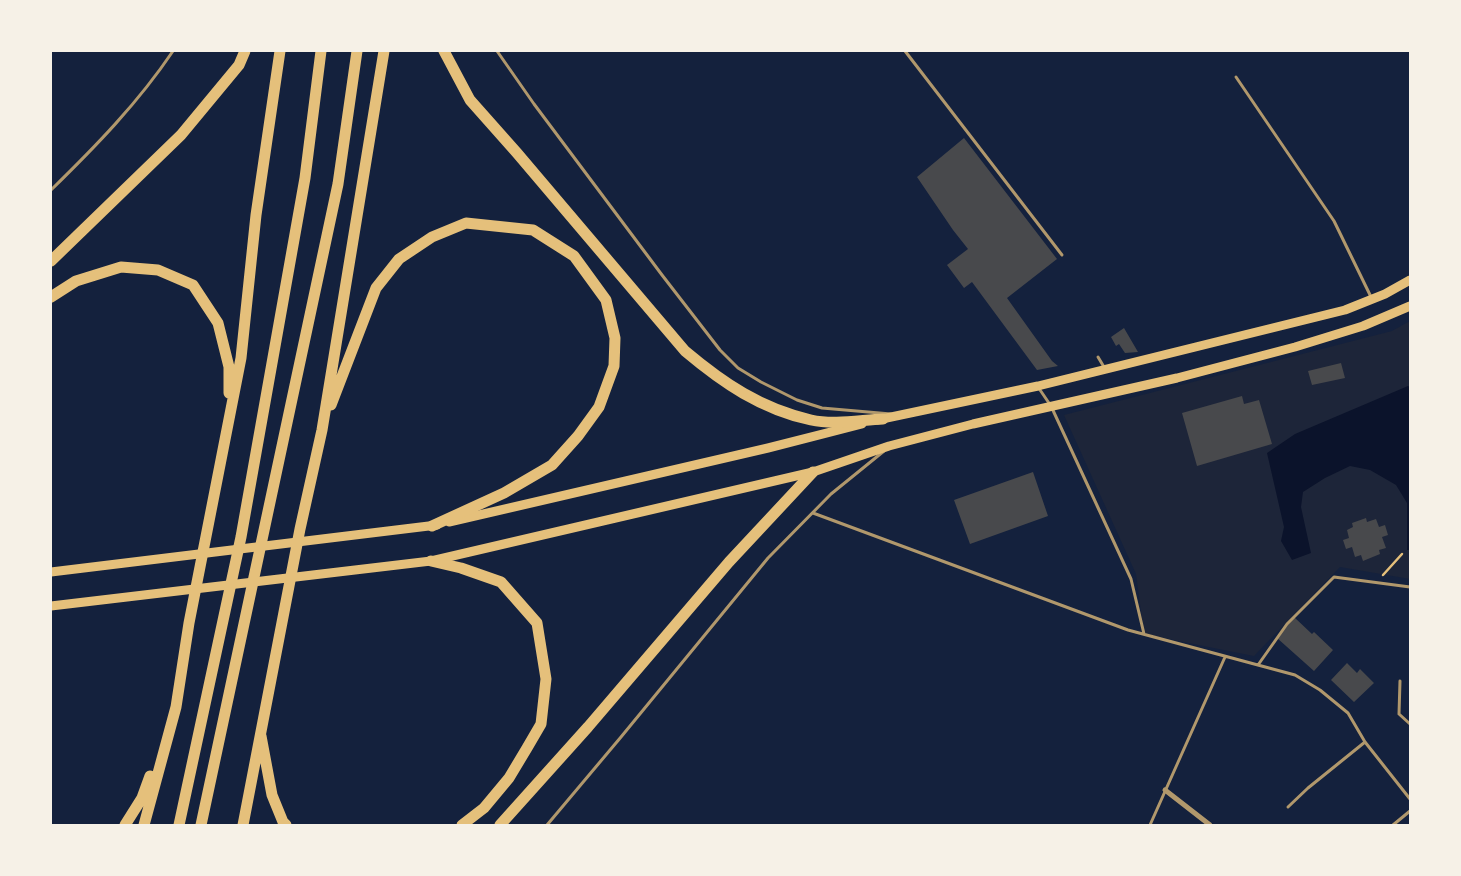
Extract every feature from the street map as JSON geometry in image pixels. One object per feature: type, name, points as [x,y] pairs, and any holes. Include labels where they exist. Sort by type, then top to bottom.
[{"type":"highway","points":[[51,261],[181,134],[239,65],[246,51]]},
{"type":"highway","points":[[144,825],[176,707],[189,624],[241,358],[256,215],[280,51]]},
{"type":"highway","points":[[179,825],[241,537],[305,178],[321,51]]},
{"type":"highway","points":[[202,825],[338,184],[357,51]]},
{"type":"highway","points":[[243,825],[300,528],[322,430],[384,51]]},
{"type":"highway","points":[[444,51],[470,100],[685,351],[713,374],[762,405],[812,420],[883,419]]},
{"type":"highway","points":[[322,430],[376,288],[399,259],[432,237],[466,223],[533,230],[574,256],[606,300],[615,338],[614,366],[599,407],[578,436],[552,465],[504,493],[432,526]]},
{"type":"highway","points":[[51,297],[76,281],[121,267],[158,270],[193,285],[218,323],[230,367],[228,430]]},
{"type":"highway","points":[[500,825],[588,727],[729,562],[813,472]]},
{"type":"highway","points":[[430,562],[461,568],[501,582],[537,623],[546,679],[541,724],[509,778],[484,808],[462,825]]},
{"type":"highway","points":[[125,825],[142,798],[176,707]]},
{"type":"highway","points":[[260,730],[272,795],[286,825]]},
{"type":"main road","points":[[51,572],[432,526],[768,448],[902,414],[1038,386],[1345,310],[1385,294],[1410,280]]},
{"type":"main road","points":[[51,606],[430,562],[813,472],[889,446],[973,424],[1177,378],[1295,347],[1363,326],[1410,306]]},
{"type":"street","points":[[1165,790],[1210,825]]},
{"type":"lane","points":[[51,190],[100,142],[154,79],[173,51]]},
{"type":"lane","points":[[498,51],[534,104],[662,275],[720,350],[738,368],[761,382],[798,400],[822,408],[902,414]]},
{"type":"lane","points":[[905,51],[1062,255]]},
{"type":"lane","points":[[1236,77],[1334,221],[1372,299]]},
{"type":"lane","points":[[1098,357],[1106,369]]},
{"type":"lane","points":[[1038,386],[1050,406],[1132,580],[1144,634]]},
{"type":"lane","points":[[547,825],[768,558],[831,494],[889,446]]},
{"type":"lane","points":[[813,513],[1128,630],[1295,675],[1320,690],[1348,713],[1365,742],[1410,799]]},
{"type":"lane","points":[[1258,665],[1287,624],[1334,577],[1410,587]]},
{"type":"lane","points":[[1150,825],[1225,657]]},
{"type":"lane","points":[[1400,681],[1399,714],[1410,724]]},
{"type":"lane","points":[[1288,807],[1308,788],[1365,742]]},
{"type":"lane","points":[[1393,825],[1410,811]]},
{"type":"path","points":[[1376,583],[1402,554]]},
{"type":"shaded area","points":[[1410,321],[1410,579],[1340,567],[1254,656],[1144,634],[1136,574],[1064,415],[1392,331]]},
{"type":"shaded area","points":[[1408,386],[1410,387],[1410,550],[1407,550],[1407,503],[1396,485],[1370,470],[1350,466],[1325,478],[1303,492],[1301,507],[1311,553],[1292,560],[1281,541],[1284,527],[1267,453],[1295,434]]},
{"type":"building","points":[[964,138],[1057,259],[1007,298],[1052,361],[1058,366],[1037,370],[972,282],[964,288],[947,265],[968,249],[917,177]]},
{"type":"building","points":[[1124,328],[1138,352],[1125,353],[1119,344],[1116,346],[1111,337]]},
{"type":"building","points":[[1341,363],[1345,378],[1312,385],[1308,371]]},
{"type":"building","points":[[1242,396],[1244,404],[1259,400],[1272,444],[1197,466],[1182,413]]},
{"type":"building","points":[[1033,472],[1048,516],[970,544],[954,500]]},
{"type":"building","points":[[1366,518],[1367,522],[1376,519],[1379,527],[1385,525],[1388,535],[1382,537],[1386,548],[1379,550],[1380,554],[1363,561],[1361,555],[1355,557],[1352,547],[1346,549],[1343,540],[1349,538],[1347,530],[1353,527],[1352,523]]},
{"type":"building","points":[[1294,617],[1333,650],[1314,671],[1277,638]]},
{"type":"building","points":[[1347,663],[1357,673],[1360,669],[1374,683],[1354,702],[1331,680]]}]
